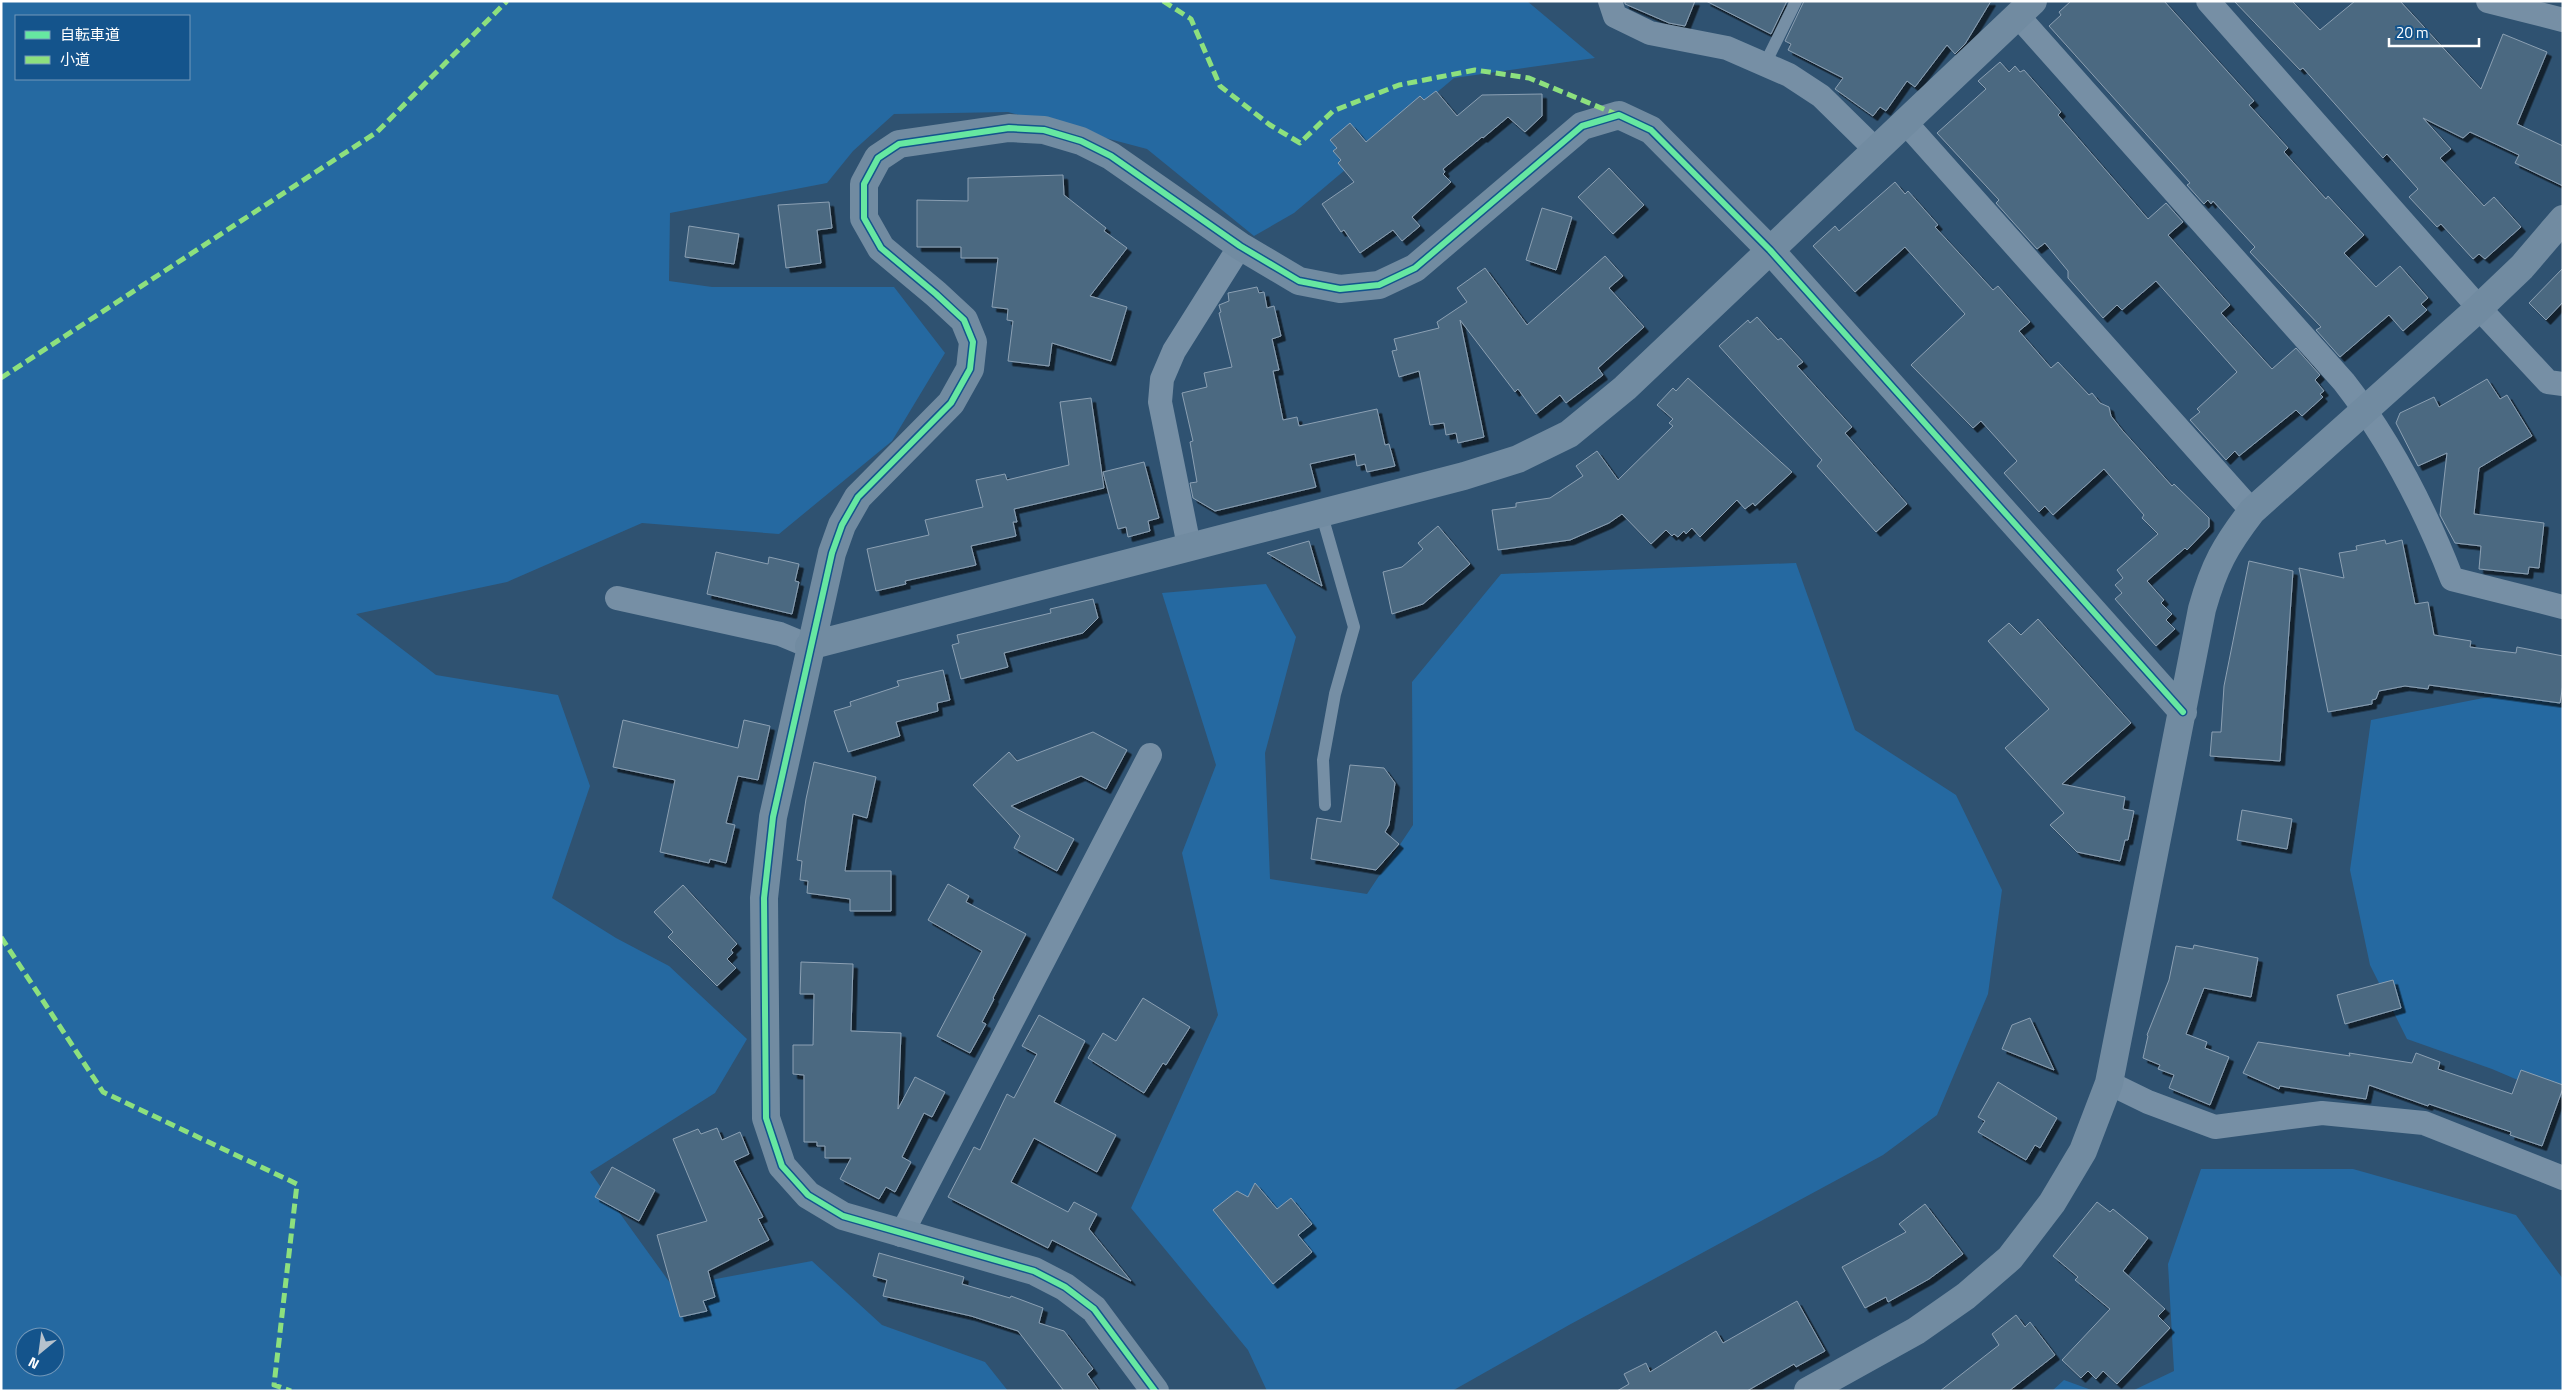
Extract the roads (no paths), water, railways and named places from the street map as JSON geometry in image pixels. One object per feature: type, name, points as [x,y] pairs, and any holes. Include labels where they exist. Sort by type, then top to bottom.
[{"type":"street","points":[[1610,1],[1615,16],[1650,33],[1726,48],[1789,75],[1821,96],[1875,149]]},
{"type":"street","points":[[2208,1],[2479,308],[2548,382],[2563,384]]},
{"type":"street","points":[[2488,1],[2563,20]]},
{"type":"street","points":[[617,598],[780,634],[809,646],[1464,476],[1518,459],[1569,434],[1625,388],[1875,149],[2026,8],[2365,409],[2435,534],[2452,579],[2563,607]]},
{"type":"street","points":[[1155,1391],[1094,1310],[1065,1287],[1034,1271],[843,1216],[808,1195],[782,1166],[766,1118],[764,898],[773,817],[809,646],[832,553],[842,525],[858,497],[951,402],[970,369],[973,342],[964,320],[881,248],[864,218],[864,184],[878,158],[899,144],[1009,128],[1044,130],[1081,141],[1111,156],[1240,246],[1299,281],[1340,289],[1379,285],[1415,268],[1582,126],[1619,115],[1651,130],[1770,250],[2183,712]]},
{"type":"street","points":[[1905,122],[2252,511]]},
{"type":"street","points":[[1808,1391],[1838,1384],[1966,1296],[2010,1258],[2052,1203],[2083,1151],[2109,1083],[2202,609],[2212,572],[2228,542],[2252,511],[2479,308],[2522,267],[2563,219]]},
{"type":"street","points":[[1189,546],[1160,402],[1162,379],[1174,351],[1240,246]]},
{"type":"street","points":[[901,1234],[1150,755]]},
{"type":"street","points":[[2109,1083],[2148,1102],[2216,1127],[2322,1113],[2424,1123],[2563,1178]]},
{"type":"lane","points":[[1765,64],[1796,1]]},
{"type":"lane","points":[[1321,512],[1354,627],[1335,694],[1322,760],[1325,805]]}]
